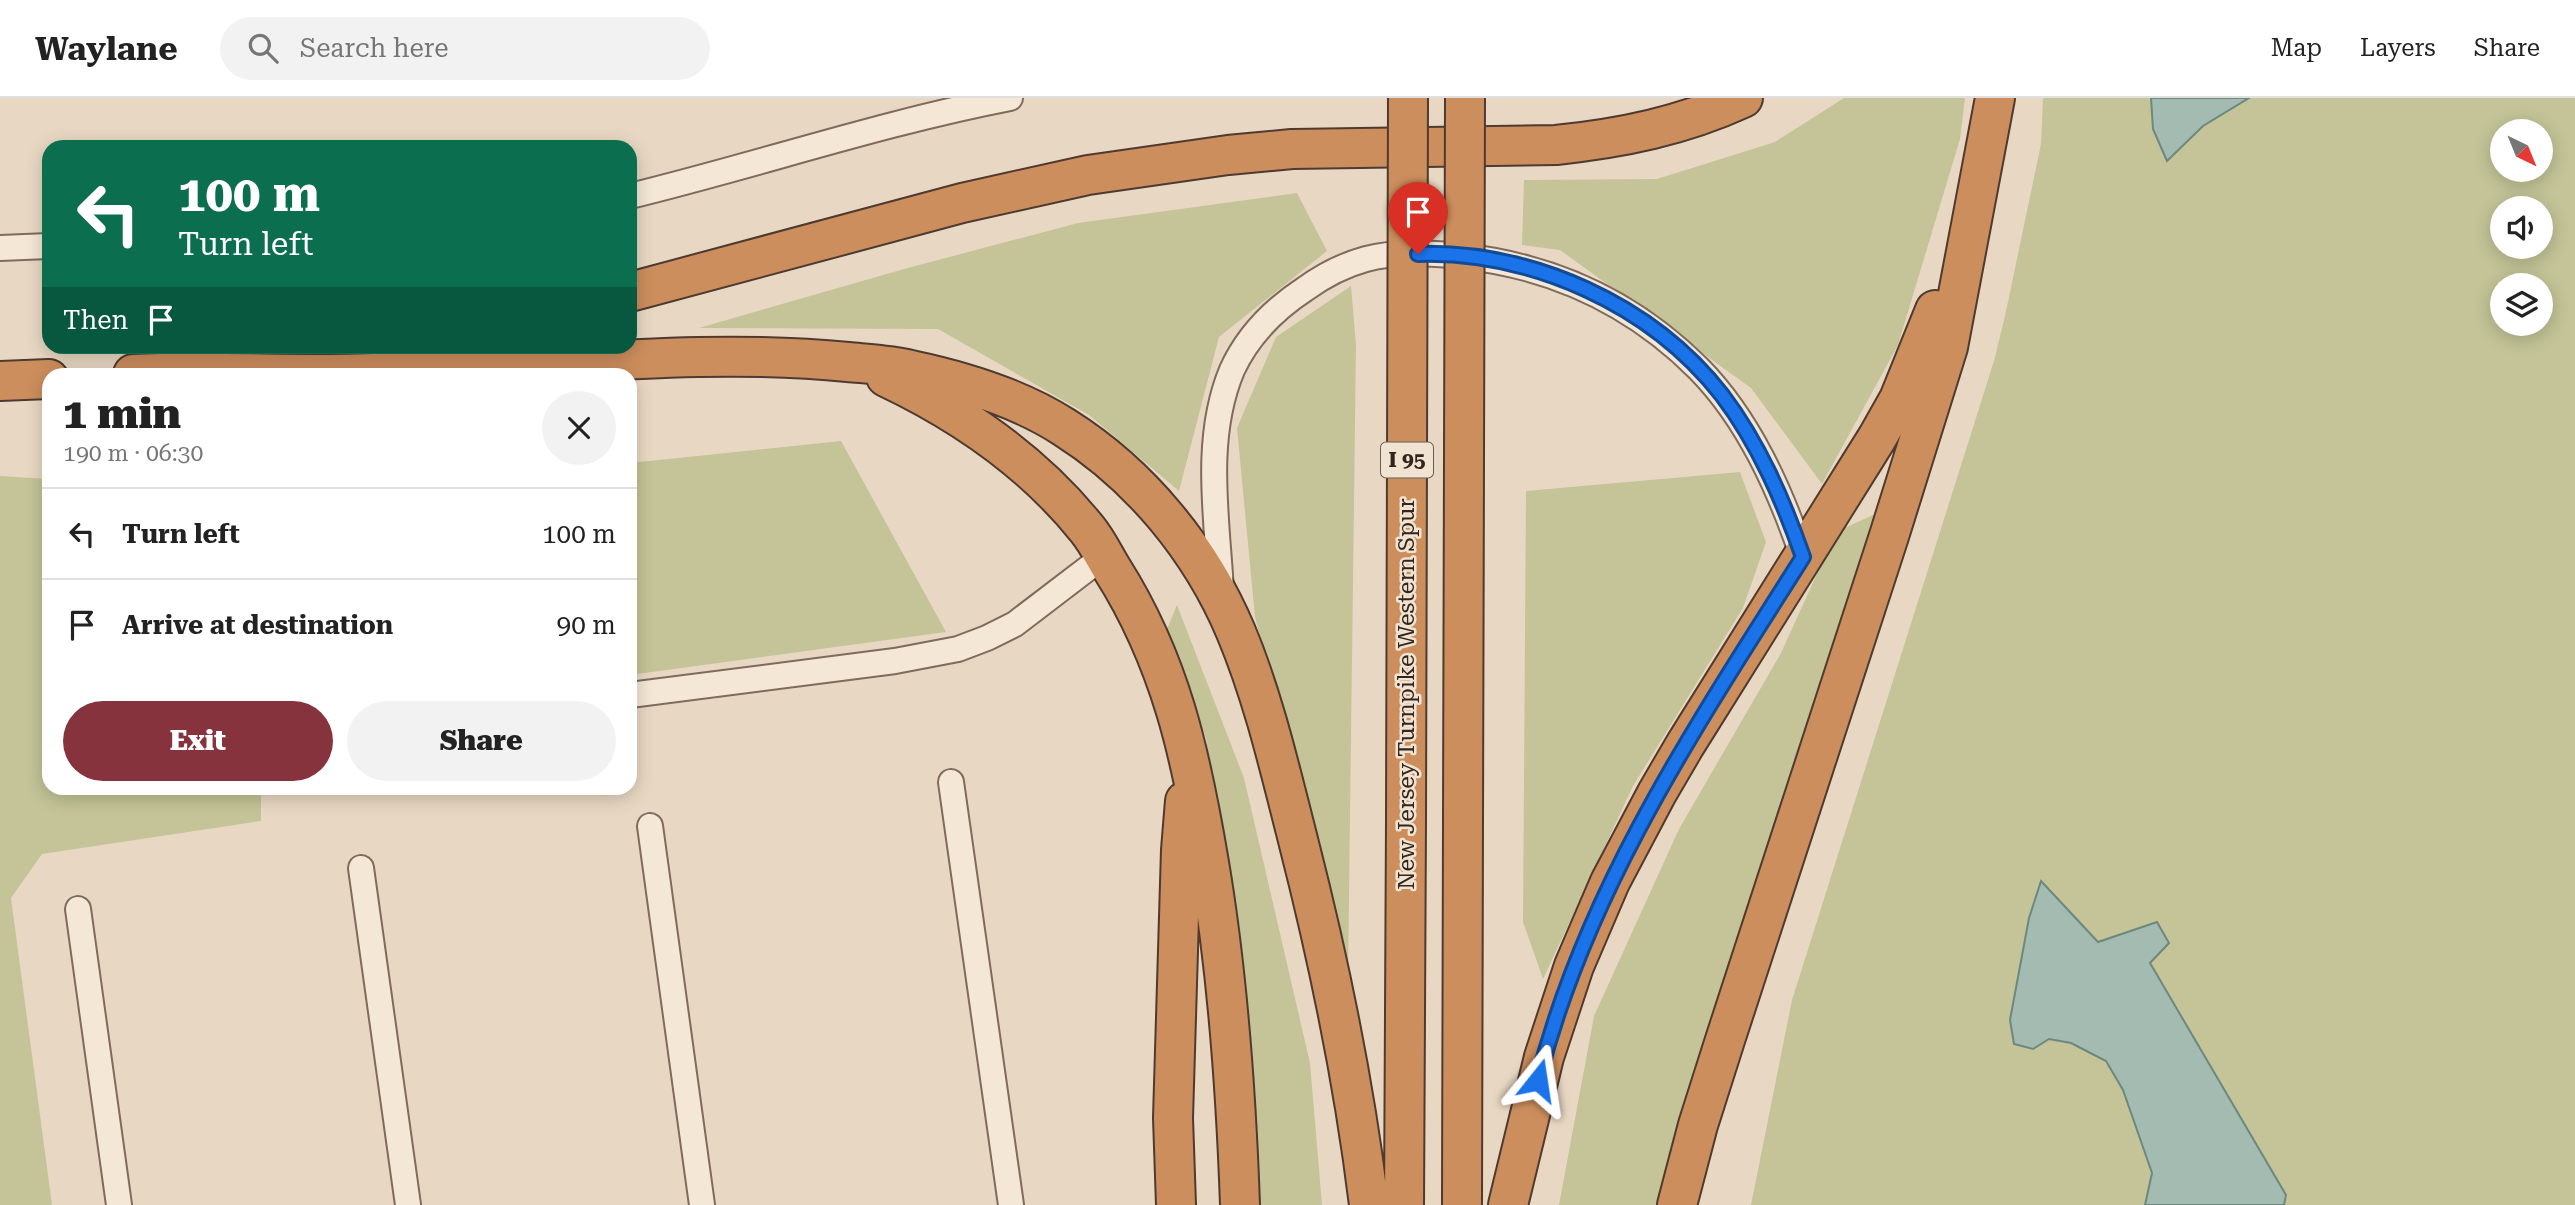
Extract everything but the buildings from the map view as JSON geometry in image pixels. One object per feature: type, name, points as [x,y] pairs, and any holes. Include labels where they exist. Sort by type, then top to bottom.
[{"type":"highway","name":"New Jersey Turnpike Western Spur","points":[[1404,1205],[1408,98]]},
{"type":"highway","name":"I 95","points":[[1462,1205],[1465,98]]},
{"type":"highway","points":[[637,290],[962,203],[1088,175],[1228,155],[1292,149],[1556,145],[1598,140],[1676,124],[1743,98]]},
{"type":"highway","points":[[1677,1205],[1717,1064],[1948,347],[1995,98]]},
{"type":"highway","points":[[1508,1205],[1520,1148],[1559,1008],[1610,882],[1678,757],[1899,398],[1938,303],[1976,193]]},
{"type":"highway","points":[[212,368],[303,354]]},
{"type":"highway","points":[[461,368],[723,356],[807,357],[906,369],[944,378],[1028,408],[1061,425],[1114,464],[1188,543],[1206,569],[1241,644],[1262,708],[1316,909],[1343,1030],[1369,1205]]},
{"type":"highway","points":[[845,362],[876,372],[900,384],[990,438],[1045,483],[1089,531],[1144,625],[1161,663],[1184,732],[1203,826],[1224,956],[1234,1065],[1240,1205]]},
{"type":"highway","points":[[0,381],[42,379]]},
{"type":"highway","points":[[1177,1205],[1173,1118],[1181,850],[1189,761]]},
{"type":"highway","points":[[1162,1205],[1173,1118]]},
{"type":"lane","points":[[637,195],[858,132],[1010,98]]},
{"type":"lane","points":[[0,248],[42,246]]},
{"type":"lane","points":[[1222,601],[1214,461],[1223,399],[1232,371],[1247,342],[1265,320],[1289,299],[1339,268],[1366,259],[1397,254],[1438,253],[1517,264],[1554,275],[1588,290],[1653,330],[1701,371],[1738,418],[1787,510],[1803,557]]},
{"type":"lane","points":[[637,694],[895,661],[958,649],[1016,624],[1104,556]]},
{"type":"lane","points":[[951,782],[1011,1205]]},
{"type":"lane","points":[[650,826],[702,1205]]},
{"type":"lane","points":[[361,868],[408,1205]]},
{"type":"lane","points":[[78,909],[119,1205]]},
{"type":"green space","points":[[1844,98],[1965,98],[1960,139],[1898,345],[1822,484],[1751,388],[1560,250],[1522,245],[1524,180],[1657,179],[1775,142]]},
{"type":"green space","points":[[2043,98],[2151,98],[2153,129],[2167,160],[2203,126],[2249,98],[2575,98],[2575,1205],[2284,1205],[2286,1195],[2150,963],[2156,922],[2098,942],[2041,882],[2049,1039],[2071,1043],[2106,1061],[2123,1090],[2152,1173],[2145,1205],[1751,1205],[1792,1000],[1994,361],[2041,144]]},
{"type":"green space","points":[[1297,193],[1327,251],[1219,337],[1179,491],[1089,415],[938,329],[699,328],[904,269],[1078,223]]},
{"type":"green space","points":[[1351,286],[1356,345],[1348,976],[1255,617],[1237,428],[1276,337]]},
{"type":"green space","points":[[841,441],[946,632],[637,674],[637,462]]},
{"type":"green space","points":[[1740,472],[1766,542],[1743,608],[1633,786],[1543,979],[1523,922],[1526,491]]},
{"type":"green space","points":[[0,476],[42,479],[42,795],[261,795],[261,821],[42,854],[11,898],[52,1205],[0,1205]]},
{"type":"green space","points":[[1875,514],[1693,1092],[1665,1205],[1559,1205],[1594,1016],[1679,829],[1781,653],[1836,532]]},
{"type":"green space","points":[[1177,605],[1244,778],[1310,1063],[1322,1205],[1258,1205],[1255,1107],[1206,738],[1167,629]]},
{"type":"shaded area","points":[[2151,98],[2249,98],[2203,126],[2167,161],[2153,129]]},
{"type":"shaded area","points":[[2041,881],[2098,942],[2157,922],[2169,943],[2150,963],[2286,1195],[2284,1205],[2145,1205],[2152,1173],[2123,1090],[2106,1061],[2071,1043],[2049,1039],[2033,1049],[2014,1044],[2010,1020],[2029,918]]},
{"type":"route","points":[[1418,254],[1438,253],[1482,258],[1517,264],[1554,275],[1626,311],[1681,352],[1721,394],[1738,418],[1787,510],[1803,557],[1685,745],[1631,840],[1574,966],[1538,1080]]}]
